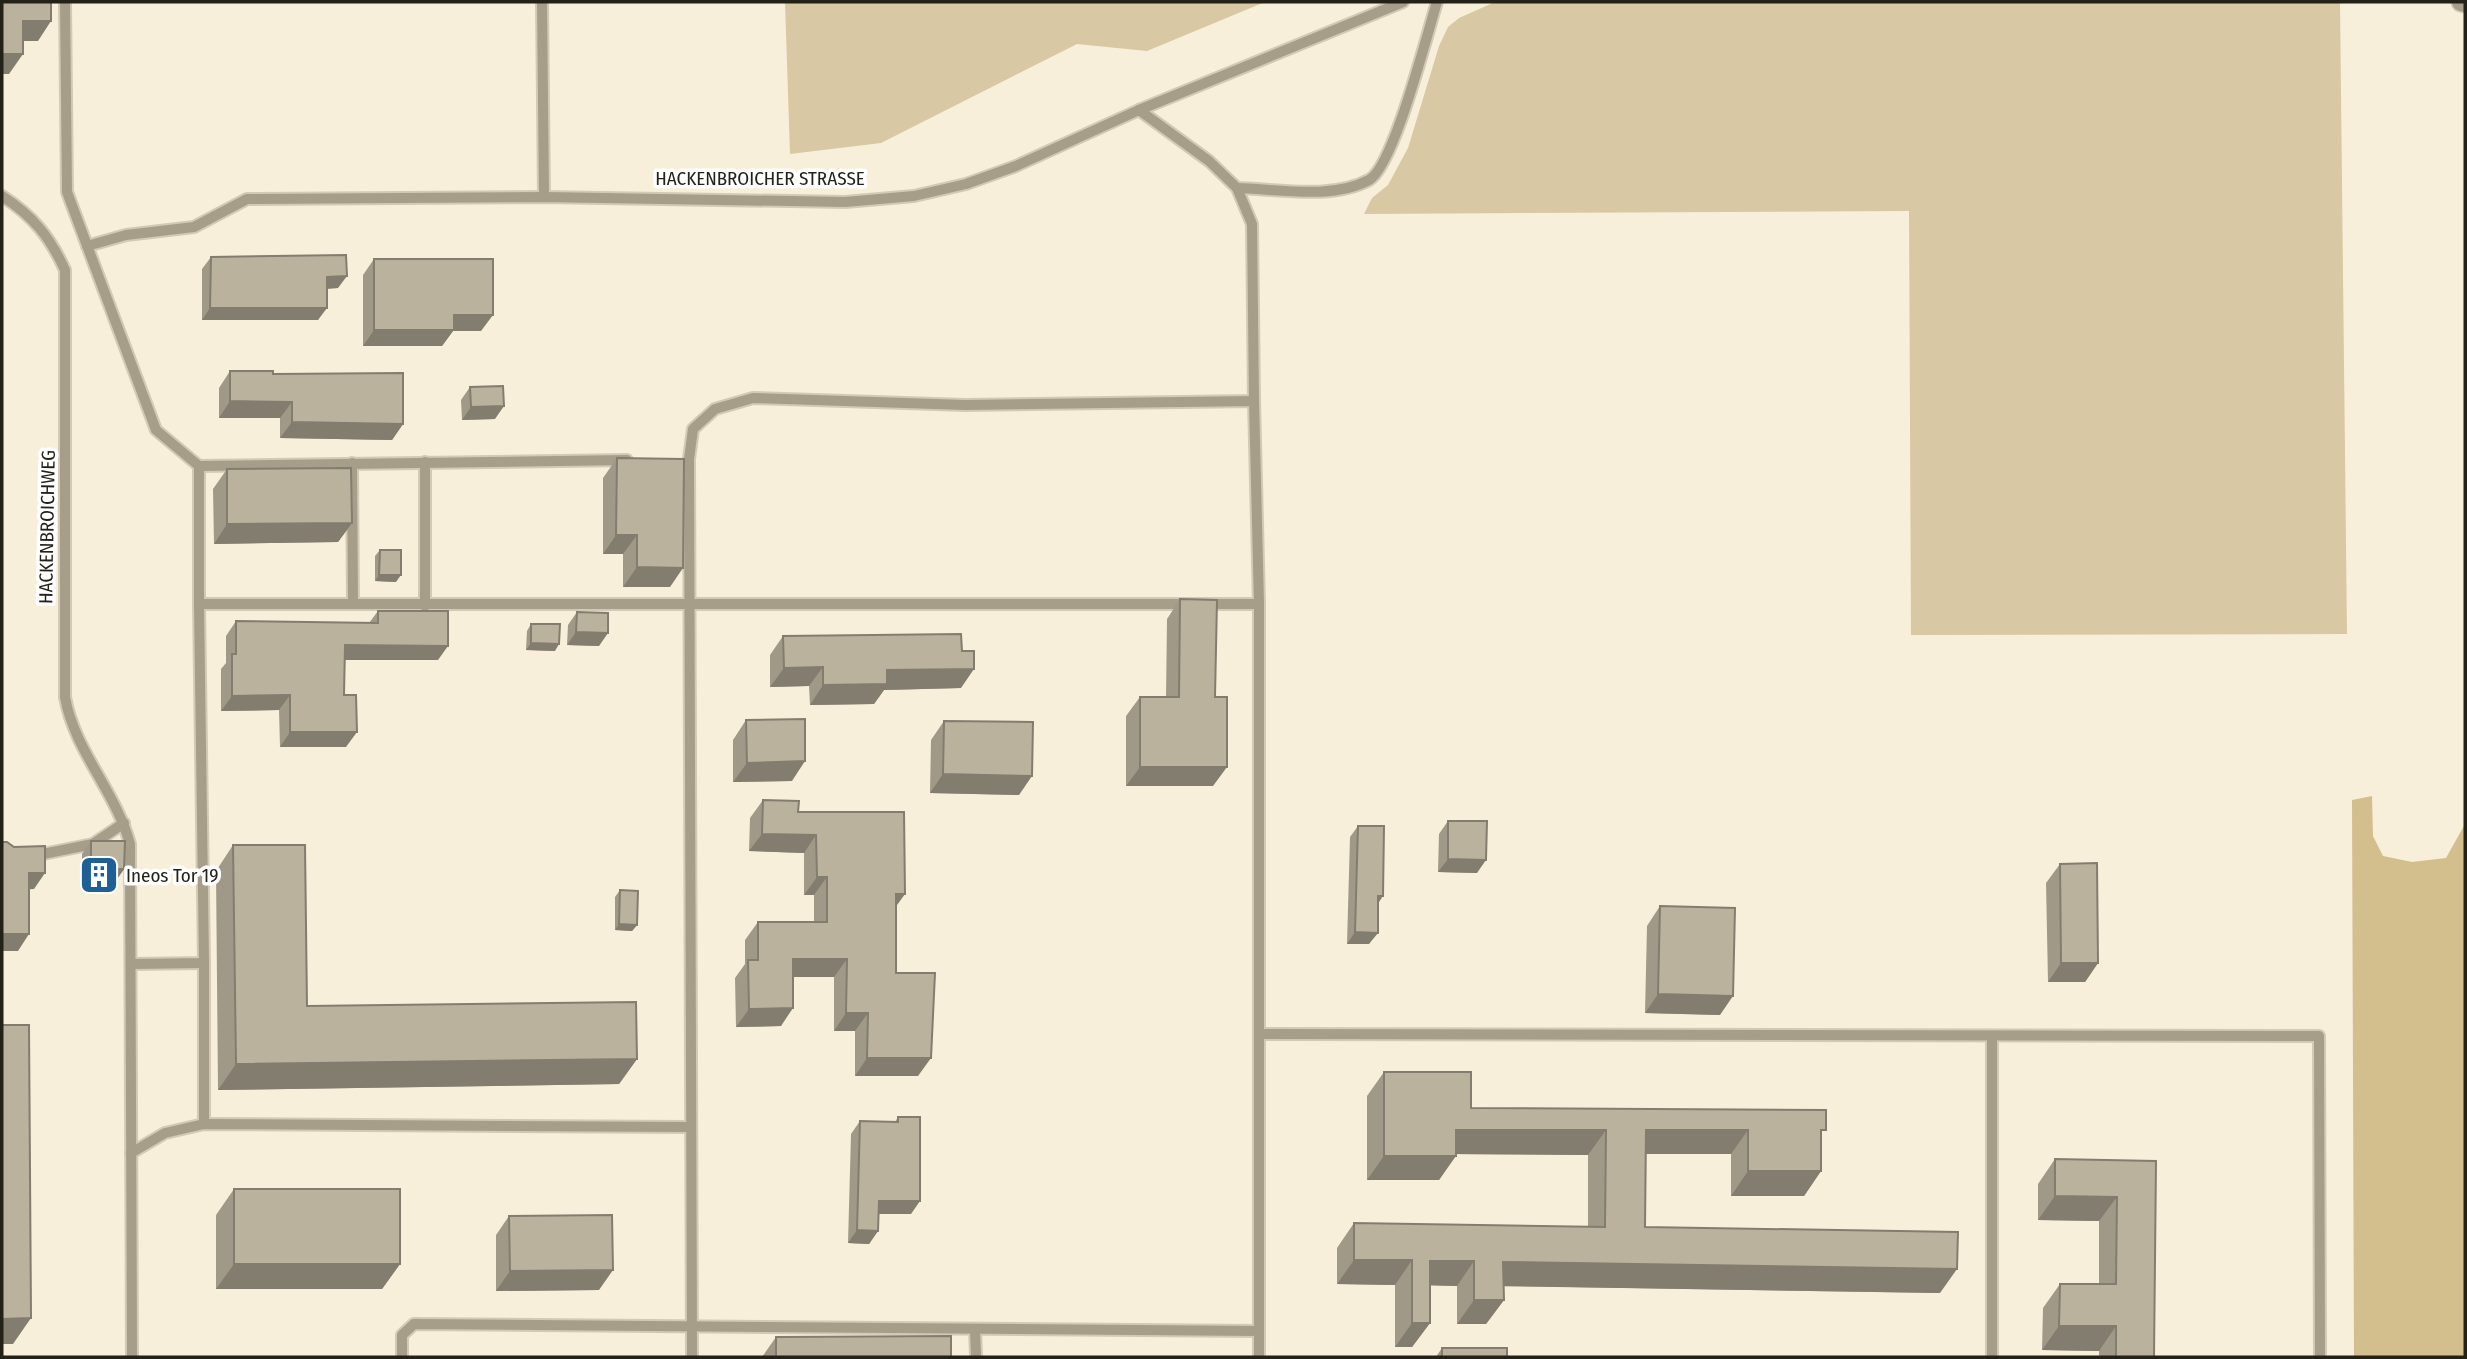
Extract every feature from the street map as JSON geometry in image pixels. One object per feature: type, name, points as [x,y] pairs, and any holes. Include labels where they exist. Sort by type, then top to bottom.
[{"type":"lane","points":[[65,2],[67,192],[156,430],[199,466],[633,460]]},
{"type":"lane","points":[[542,2],[544,197]]},
{"type":"lane","name":"HACKENBROICHER STRASSE","points":[[87,246],[126,235],[194,227],[247,199],[544,197],[845,202],[914,196],[966,184],[1016,166],[1139,110],[1403,2]]},
{"type":"lane","points":[[1237,188],[1337,190],[1371,179],[1390,152],[1437,2]]},
{"type":"lane","points":[[1139,110],[1209,161],[1237,188],[1252,224],[1259,604],[1261,1034],[1258,1357]]},
{"type":"lane","name":"HACKENBROICHWEG","points":[[2,196],[24,210],[40,226],[53,244],[65,270],[65,696],[69,718],[124,823],[130,844],[132,1357]]},
{"type":"lane","points":[[692,1357],[689,459],[693,429],[715,409],[754,398],[965,405],[1254,401]]},
{"type":"lane","points":[[675,459],[689,459]]},
{"type":"lane","points":[[425,462],[425,606]]},
{"type":"lane","points":[[352,463],[352,604]]},
{"type":"lane","points":[[199,466],[204,1124]]},
{"type":"lane","points":[[200,604],[1259,604]]},
{"type":"lane","points":[[24,856],[63,852],[93,844],[124,823]]},
{"type":"lane","points":[[132,964],[204,962]]},
{"type":"lane","points":[[1261,1034],[2319,1036],[2320,1357]]},
{"type":"lane","points":[[1992,1035],[1992,1357]]},
{"type":"lane","points":[[131,1153],[165,1133],[204,1124],[690,1127]]},
{"type":"lane","points":[[402,1357],[402,1335],[414,1324],[1258,1331]]},
{"type":"lane","points":[[975,1329],[976,1357]]},
{"type":"shaded area","points":[[785,2],[1265,2],[1147,51],[1077,44],[881,143],[790,154]]},
{"type":"shaded area","points":[[1495,2],[2340,2],[2347,634],[1911,635],[1909,211],[1364,214],[1372,198],[1388,185],[1408,148],[1439,46],[1448,27],[1459,18]]},
{"type":"shaded area","points":[[2372,796],[2373,836],[2383,856],[2412,862],[2446,858],[2465,824],[2465,1357],[2354,1357],[2352,800]]},
{"type":"building","points":[[2,2],[51,2],[51,21],[23,21],[23,54],[2,54]]},
{"type":"building","points":[[346,255],[347,276],[327,277],[327,308],[210,308],[211,257]]},
{"type":"building","points":[[374,259],[493,259],[493,315],[454,315],[454,330],[374,330]]},
{"type":"building","points":[[230,371],[273,371],[273,374],[403,373],[403,424],[292,422],[292,402],[230,401]]},
{"type":"building","points":[[503,386],[504,406],[471,407],[470,387]]},
{"type":"building","points":[[617,458],[684,459],[683,568],[637,567],[637,535],[616,535]]},
{"type":"building","points":[[351,468],[352,523],[227,524],[227,469]]},
{"type":"building","points":[[380,550],[401,550],[401,575],[379,575]]},
{"type":"building","points":[[1180,599],[1217,600],[1215,697],[1227,697],[1227,767],[1140,767],[1140,697],[1179,697]]},
{"type":"building","points":[[378,611],[448,611],[448,646],[345,645],[344,695],[356,695],[357,732],[290,732],[290,695],[232,696],[232,654],[236,654],[236,621],[378,623]]},
{"type":"building","points":[[577,612],[608,613],[608,633],[576,632]]},
{"type":"building","points":[[531,624],[560,624],[559,644],[531,643]]},
{"type":"building","points":[[961,634],[962,651],[974,651],[974,669],[887,670],[887,684],[823,685],[823,667],[784,668],[783,636]]},
{"type":"building","points":[[805,719],[805,761],[747,763],[746,720]]},
{"type":"building","points":[[944,721],[1033,722],[1032,776],[943,774]]},
{"type":"building","points":[[763,800],[799,801],[798,812],[904,812],[905,894],[896,894],[896,973],[935,973],[931,1058],[867,1058],[868,1013],[846,1013],[847,959],[793,959],[793,1008],[749,1009],[748,960],[758,960],[758,922],[827,922],[827,877],[817,877],[816,835],[762,834]]},
{"type":"building","points":[[1448,821],[1487,821],[1486,860],[1448,859]]},
{"type":"building","points":[[1358,826],[1384,826],[1383,896],[1378,896],[1378,933],[1355,932]]},
{"type":"building","points":[[91,841],[125,841],[124,869],[91,869]]},
{"type":"building","points":[[2,842],[14,847],[45,846],[45,873],[29,873],[29,934],[2,934]]},
{"type":"building","points":[[233,845],[305,845],[307,1006],[636,1002],[637,1059],[236,1064]]},
{"type":"building","points":[[2097,863],[2098,963],[2061,963],[2060,864]]},
{"type":"building","points":[[620,890],[638,891],[637,925],[619,924]]},
{"type":"building","points":[[1660,906],[1735,908],[1733,996],[1658,994]]},
{"type":"building","points":[[2,1025],[29,1025],[31,1318],[2,1319]]},
{"type":"building","points":[[1384,1072],[1471,1072],[1471,1108],[1826,1110],[1826,1130],[1821,1130],[1821,1171],[1748,1171],[1748,1130],[1646,1130],[1645,1227],[1958,1232],[1957,1269],[1503,1262],[1504,1300],[1474,1300],[1474,1261],[1430,1261],[1430,1323],[1412,1323],[1412,1260],[1354,1260],[1354,1223],[1605,1227],[1606,1130],[1456,1130],[1456,1156],[1384,1156]]},
{"type":"building","points":[[898,1117],[920,1117],[920,1201],[879,1201],[878,1231],[857,1230],[860,1121],[898,1122]]},
{"type":"building","points":[[2055,1159],[2156,1161],[2154,1357],[2116,1357],[2116,1326],[2059,1326],[2060,1284],[2116,1284],[2117,1197],[2055,1196]]},
{"type":"building","points":[[234,1189],[400,1189],[400,1264],[234,1264]]},
{"type":"building","points":[[612,1215],[613,1270],[510,1271],[509,1216]]},
{"type":"building","points":[[951,1336],[951,1357],[776,1357],[776,1337]]},
{"type":"building","points":[[1442,1348],[1507,1348],[1507,1357],[1442,1357]]},
{"type":"place","name":"Ineos Tor 19","points":[[99,875]]}]
